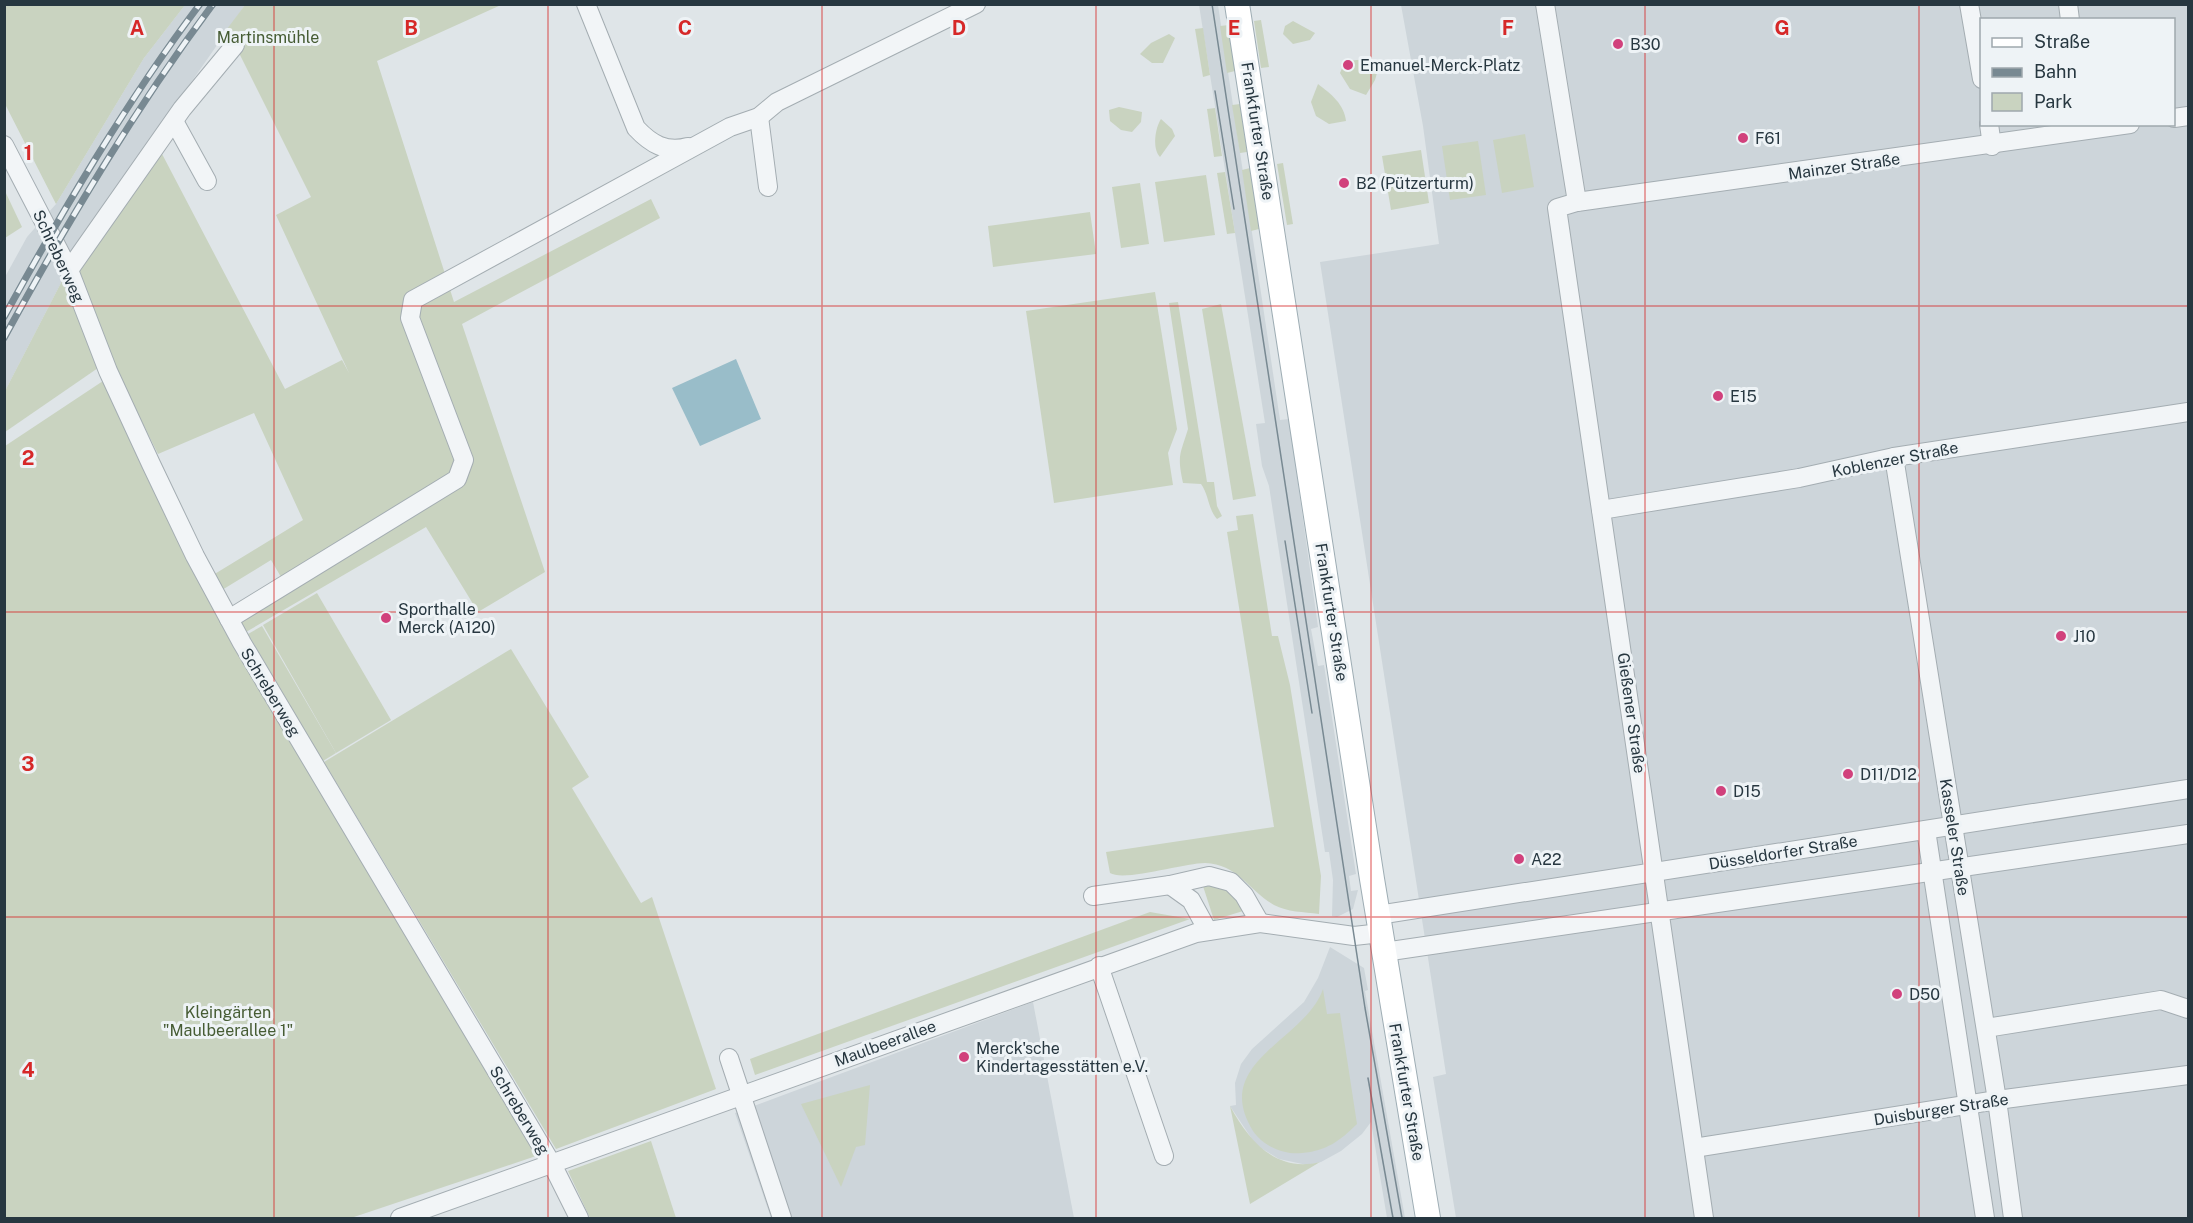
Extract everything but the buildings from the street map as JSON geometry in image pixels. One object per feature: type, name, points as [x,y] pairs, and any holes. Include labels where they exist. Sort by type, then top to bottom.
[{"type":"main road","name":"Frankfurter Straße","points":[[1237,4],[1381,934],[1428,1218]]},
{"type":"street","points":[[586,4],[636,128],[651,144],[676,150],[697,145]]},
{"type":"street","points":[[1545,4],[1577,202]]},
{"type":"street","points":[[1970,4],[1980,66]]},
{"type":"street","points":[[229,619],[457,479],[464,460],[410,318],[413,300],[730,127],[759,117],[777,102],[972,5]]},
{"type":"street","points":[[69,270],[174,121],[235,45]]},
{"type":"street","points":[[759,117],[768,187]]},
{"type":"street","points":[[174,121],[207,181]]},
{"type":"street","points":[[1989,126],[1992,146]]},
{"type":"street","name":"Mainzer Straße","points":[[1557,208],[1577,202],[1992,146],[2108,126]]},
{"type":"street","name":"Schreberweg","points":[[4,145],[69,270],[108,371],[151,464],[229,619],[553,1166],[579,1218]]},
{"type":"street","name":"Gießener Straße","points":[[1557,208],[1704,1218]]},
{"type":"street","name":"Koblenzer Straße","points":[[1601,510],[1799,478],[1894,457],[2188,412]]},
{"type":"street","name":"Kasseler Straße","points":[[1894,457],[1986,1028],[2013,1218]]},
{"type":"street","name":"Düsseldorfer Straße","points":[[1381,934],[1655,872],[2188,789]]},
{"type":"street","points":[[1926,830],[1985,1218]]},
{"type":"street","points":[[1381,934],[1660,912],[2188,834]]},
{"type":"street","points":[[1093,896],[1170,885],[1209,876],[1231,882],[1244,895],[1260,923]]},
{"type":"street","points":[[1170,885],[1191,900],[1208,931]]},
{"type":"street","name":"Maulbeerallee","points":[[400,1218],[553,1166],[741,1095],[1099,966],[1208,931],[1260,923],[1354,936],[1381,934]]},
{"type":"street","points":[[1099,966],[1164,1156]]},
{"type":"street","points":[[1986,1028],[2161,1000],[2188,1009]]},
{"type":"street","points":[[729,1058],[782,1218]]},
{"type":"street","name":"Duisburger Straße","points":[[1694,1148],[1997,1100],[2188,1075]]},
{"type":"shaded area","points":[[185,5],[245,5],[125,177],[63,279],[5,391],[5,277],[27,237],[56,204],[144,58]]},
{"type":"shaded area","points":[[1199,5],[1218,5],[1280,420],[1289,419],[1318,627],[1311,629],[1318,666],[1324,665],[1356,874],[1349,876],[1351,891],[1358,890],[1353,909],[1337,917],[1332,916],[1333,880],[1329,852],[1325,852],[1269,486],[1262,466],[1256,424],[1265,423]]},
{"type":"shaded area","points":[[1401,5],[2188,5],[2188,1218],[1456,1218],[1433,1077],[1446,1074],[1320,262],[1439,244],[1423,126]]},
{"type":"shaded area","points":[[1330,947],[1364,968],[1368,990],[1365,991],[1405,1218],[1387,1218],[1371,1122],[1362,1134],[1341,1151],[1321,1162],[1307,1165],[1279,1159],[1256,1145],[1230,1106],[1236,1105],[1235,1083],[1241,1064],[1252,1049],[1304,1002],[1318,978]]},
{"type":"shaded area","name":"Merck'sche Kindertagesstätten e.V.","points":[[1033,1002],[1074,1218],[771,1218],[735,1113]]},
{"type":"green space","points":[[5,4],[185,5],[144,58],[56,204],[5,104]]},
{"type":"green space","name":"Martinsmühle","points":[[245,5],[501,5],[377,61],[454,302],[651,199],[660,218],[462,324],[545,572],[478,612],[426,527],[246,632],[232,607],[281,577],[271,560],[222,590],[213,575],[303,520],[254,413],[158,454],[115,368],[80,278],[80,265],[161,152],[285,389],[342,360],[349,373],[276,215],[311,197],[227,29]]},
{"type":"green space","points":[[1261,20],[1269,67],[1261,68],[1254,21]]},
{"type":"green space","points":[[1293,21],[1315,33],[1310,40],[1293,44],[1283,34],[1285,26]]},
{"type":"green space","points":[[1229,25],[1235,71],[1227,73],[1220,26]]},
{"type":"green space","points":[[1203,28],[1210,75],[1203,77],[1195,29]]},
{"type":"green space","points":[[1169,34],[1175,38],[1163,63],[1152,63],[1140,54],[1151,43]]},
{"type":"green space","points":[[1369,59],[1379,66],[1375,80],[1366,95],[1350,89],[1340,73],[1345,61]]},
{"type":"green space","points":[[1318,84],[1340,104],[1346,121],[1329,124],[1316,116],[1311,102]]},
{"type":"green space","points":[[1240,104],[1247,152],[1240,153],[1232,105]]},
{"type":"green space","points":[[1119,107],[1142,112],[1141,122],[1132,132],[1121,130],[1110,121],[1109,110]]},
{"type":"green space","points":[[1215,108],[1222,156],[1214,157],[1207,109]]},
{"type":"green space","points":[[1161,119],[1172,129],[1175,136],[1160,157],[1156,149],[1155,138]]},
{"type":"green space","points":[[1525,134],[1534,187],[1502,193],[1493,140]]},
{"type":"green space","points":[[1478,141],[1486,195],[1450,200],[1442,146]]},
{"type":"green space","points":[[1421,150],[1429,203],[1391,210],[1382,156]]},
{"type":"green space","points":[[1283,163],[1293,224],[1287,225],[1277,164]]},
{"type":"green space","points":[[1250,168],[1259,229],[1251,231],[1242,170]]},
{"type":"green space","points":[[1225,172],[1235,233],[1227,234],[1217,173]]},
{"type":"green space","points":[[1206,175],[1215,235],[1164,242],[1155,182]]},
{"type":"green space","points":[[1140,183],[1149,244],[1121,248],[1112,187]]},
{"type":"green space","points":[[4,189],[22,227],[5,238],[4,238]]},
{"type":"green space","points":[[1090,212],[1096,254],[993,267],[988,226]]},
{"type":"green space","points":[[63,279],[98,368],[5,432],[5,391]]},
{"type":"green space","points":[[1155,292],[1177,429],[1168,453],[1173,485],[1054,503],[1026,311]]},
{"type":"green space","points":[[1178,302],[1207,482],[1214,482],[1217,506],[1222,516],[1217,519],[1201,484],[1183,483],[1181,474],[1180,455],[1188,429],[1169,303]]},
{"type":"green space","points":[[1221,304],[1256,496],[1233,500],[1202,309]]},
{"type":"green space","name":"Kleingärten \"Maulbeerallee 1\"","points":[[103,381],[161,506],[227,635],[536,1156],[351,1218],[5,1218],[5,446]]},
{"type":"green space","points":[[1253,514],[1272,636],[1278,636],[1290,685],[1321,876],[1319,914],[1274,905],[1235,873],[1216,865],[1195,864],[1128,875],[1110,873],[1106,852],[1274,827],[1227,532],[1238,530],[1236,516]]},
{"type":"green space","points":[[317,593],[391,720],[336,753],[263,625]]},
{"type":"green space","points":[[262,626],[336,753],[323,761],[248,634]]},
{"type":"green space","points":[[511,649],[589,777],[572,788],[641,903],[652,897],[716,1089],[556,1149],[324,762]]},
{"type":"green space","points":[[1202,883],[1214,883],[1237,894],[1243,911],[1214,920]]},
{"type":"green space","points":[[1150,912],[1190,919],[755,1075],[750,1059]]},
{"type":"green space","points":[[1323,989],[1327,1014],[1340,1013],[1357,1124],[1345,1135],[1325,1147],[1311,1152],[1288,1153],[1268,1145],[1253,1131],[1243,1107],[1243,1087],[1252,1069],[1299,1023],[1313,1007]]},
{"type":"green space","points":[[870,1085],[865,1145],[856,1147],[841,1187],[801,1104]]},
{"type":"green space","points":[[1230,1106],[1255,1142],[1277,1158],[1290,1163],[1320,1162],[1250,1204]]},
{"type":"green space","points":[[651,1141],[676,1218],[590,1218],[568,1171]]},
{"type":"water","points":[[736,359],[761,419],[700,446],[672,388]]},
{"type":"tram line","points":[[1212,4],[1365,1008],[1402,1218]]},
{"type":"tram line","points":[[1215,91],[1234,209]]},
{"type":"tram line","points":[[1285,541],[1312,713]]},
{"type":"tram line","points":[[1368,1078],[1393,1218]]},
{"type":"railway","points":[[4,317],[96,157],[146,79],[200,4]]},
{"type":"railway","points":[[4,338],[102,168],[156,85],[213,4]]},
{"type":"place","name":"B30","points":[[1618,44]]},
{"type":"place","name":"Emanuel-Merck-Platz","points":[[1348,65]]},
{"type":"place","name":"F61","points":[[1743,138]]},
{"type":"place","name":"B2 (Pützerturm)","points":[[1344,183]]},
{"type":"place","name":"E15","points":[[1718,396]]},
{"type":"place","name":"Sporthalle Merck (A120)","points":[[386,618]]},
{"type":"place","name":"J10","points":[[2061,636]]},
{"type":"place","name":"D11/D12","points":[[1848,774]]},
{"type":"place","name":"D15","points":[[1721,791]]},
{"type":"place","name":"A22","points":[[1519,859]]},
{"type":"place","name":"D50","points":[[1897,994]]},
{"type":"place","name":"Merck'sche Kindertagesstätten e.V.","points":[[964,1057]]}]
